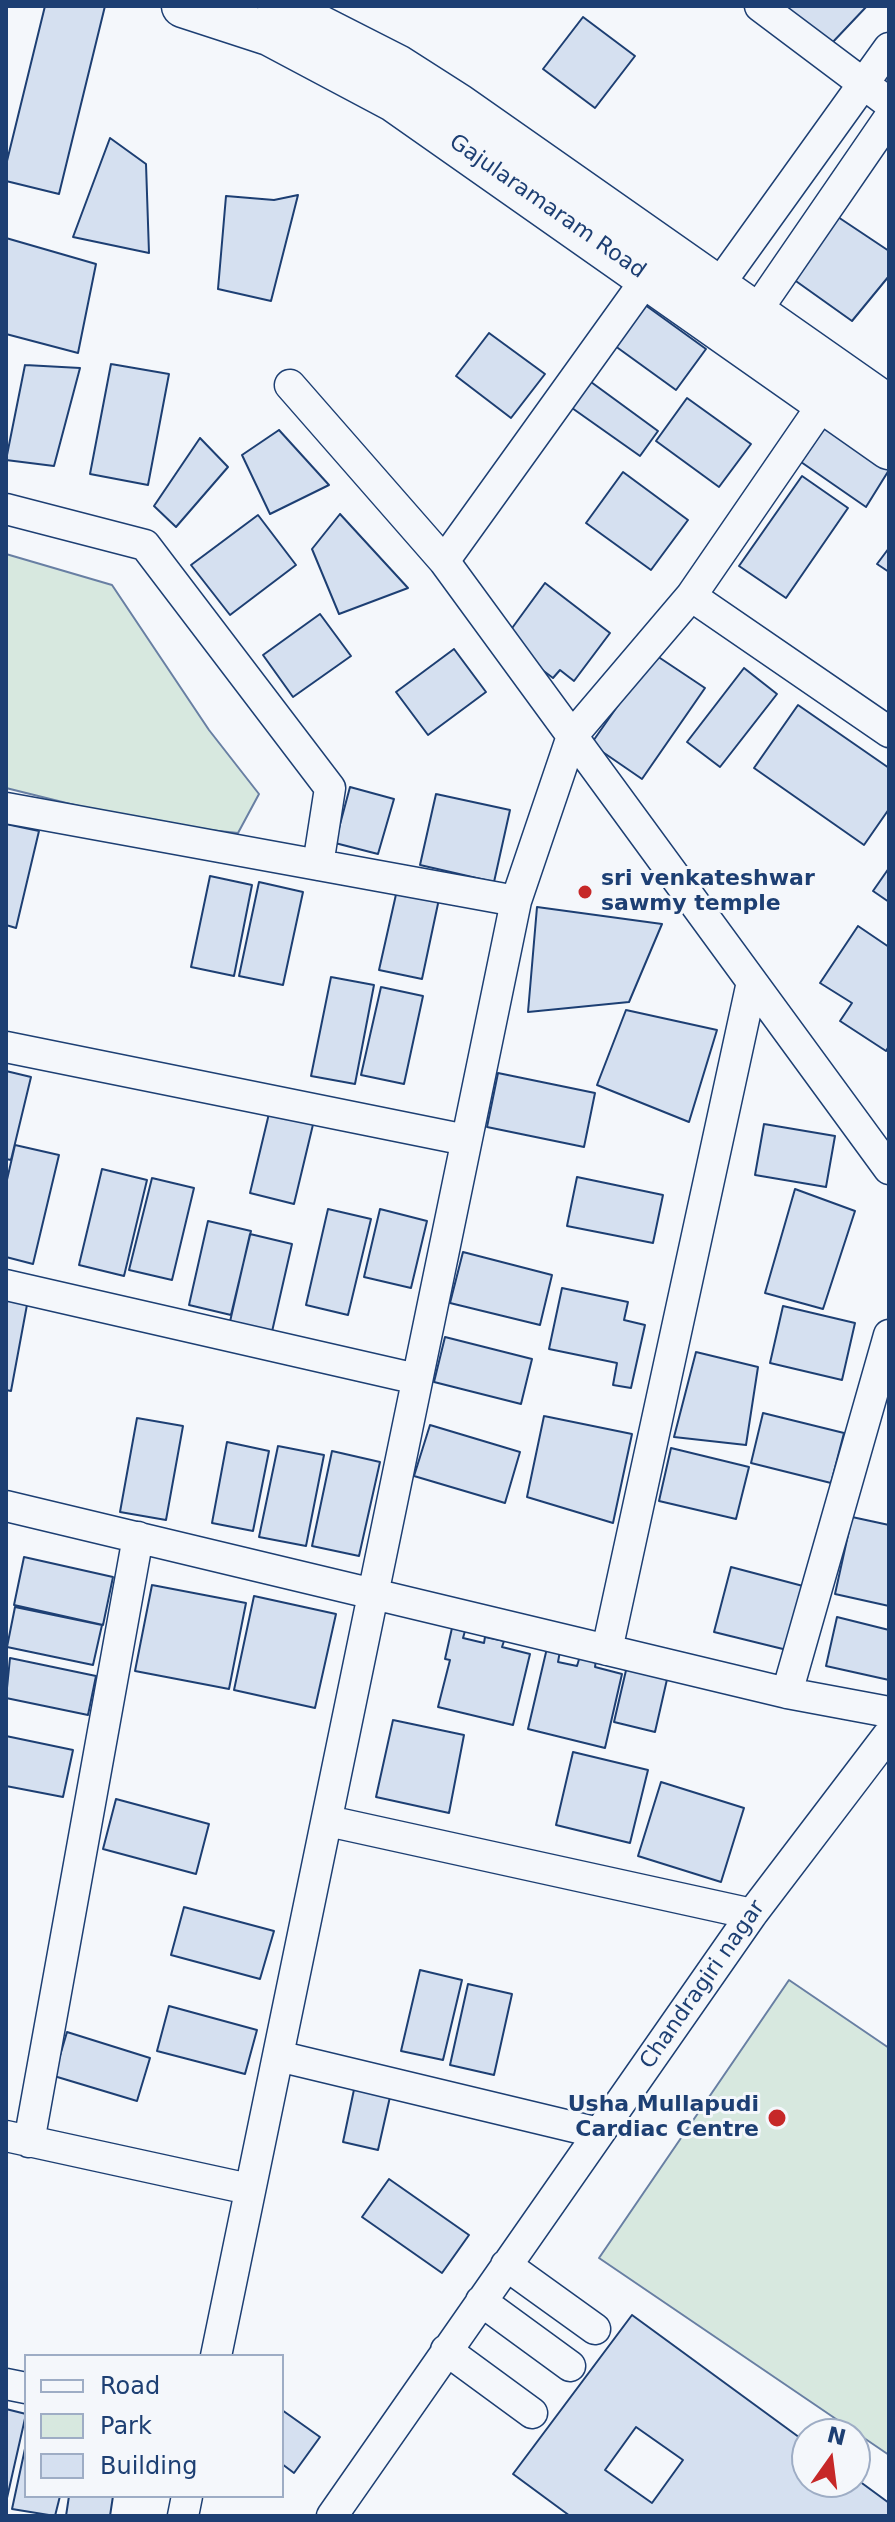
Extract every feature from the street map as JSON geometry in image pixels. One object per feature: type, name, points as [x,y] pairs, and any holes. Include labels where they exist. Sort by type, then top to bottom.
[{"type":"main road","name":"Gajularamaram Road","points":[[183,6],[269,34],[395,101],[889,448]]},
{"type":"main road","name":"Gajularamaram Road","points":[[279,6],[397,66],[889,407]]},
{"type":"street","points":[[760,6],[889,103]]},
{"type":"street","points":[[718,286],[889,48]]},
{"type":"street","points":[[755,313],[889,118]]},
{"type":"street","points":[[444,561],[648,277]]},
{"type":"street","points":[[290,385],[444,561],[889,1169]]},
{"type":"street","points":[[216,2354],[516,901],[572,736],[691,596],[825,401]]},
{"type":"street","points":[[6,509],[145,545],[330,788],[318,865]]},
{"type":"street","points":[[691,596],[889,732]]},
{"type":"street","points":[[6,808],[516,901]]},
{"type":"street","points":[[607,1650],[752,982]]},
{"type":"street","points":[[6,1047],[466,1140]]},
{"type":"street","points":[[6,1285],[417,1379]]},
{"type":"street","points":[[787,1693],[889,1335]]},
{"type":"street","points":[[6,1506],[787,1693],[889,1712]]},
{"type":"street","points":[[138,1537],[18,2139],[249,2189]]},
{"type":"street","name":"Chandragiri nagar","points":[[332,2516],[752,1914],[889,1734]]},
{"type":"street","points":[[328,1821],[752,1914]]},
{"type":"street","points":[[278,2056],[599,2133]]},
{"type":"street","points":[[506,2265],[595,2329]]},
{"type":"street","points":[[481,2301],[570,2366]]},
{"type":"street","points":[[446,2350],[532,2413]]},
{"type":"green space","points":[[6,554],[112,585],[209,730],[259,794],[238,833],[151,824],[6,788]]},
{"type":"green space","points":[[789,1980],[889,2048],[889,2455],[871,2443],[871,2418],[835,2418],[599,2258]]},
{"type":"building","points":[[45,6],[105,6],[59,194],[6,181],[6,165]]},
{"type":"building","points":[[784,6],[867,6],[831,44]]},
{"type":"building","points":[[583,17],[635,56],[595,108],[543,69]]},
{"type":"building","points":[[110,138],[146,164],[149,253],[73,237]]},
{"type":"building","points":[[298,195],[271,301],[218,289],[226,196],[274,200]]},
{"type":"building","points":[[838,217],[889,251],[889,276],[852,321],[793,279]]},
{"type":"building","points":[[6,238],[96,264],[78,353],[6,334]]},
{"type":"building","points":[[641,302],[706,349],[676,390],[611,343]]},
{"type":"building","points":[[489,333],[545,374],[511,418],[456,376]]},
{"type":"building","points":[[111,364],[169,374],[148,485],[90,474]]},
{"type":"building","points":[[25,365],[80,368],[54,466],[6,460]]},
{"type":"building","points":[[591,382],[658,431],[640,456],[572,408]]},
{"type":"building","points":[[687,398],[751,444],[719,487],[656,441]]},
{"type":"building","points":[[826,426],[889,470],[866,507],[801,462]]},
{"type":"building","points":[[279,430],[329,485],[270,514],[242,455]]},
{"type":"building","points":[[200,438],[228,467],[176,527],[154,506]]},
{"type":"building","points":[[623,472],[688,520],[651,570],[586,523]]},
{"type":"building","points":[[802,476],[848,508],[786,598],[739,566]]},
{"type":"building","points":[[340,514],[408,588],[339,614],[312,549]]},
{"type":"building","points":[[258,515],[296,565],[230,615],[191,565]]},
{"type":"building","points":[[889,548],[889,572],[877,564]]},
{"type":"building","points":[[545,583],[610,633],[574,681],[560,670],[553,678],[521,654],[507,635]]},
{"type":"building","points":[[320,614],[351,656],[293,697],[263,655]]},
{"type":"building","points":[[454,649],[486,692],[428,735],[396,692]]},
{"type":"building","points":[[654,654],[705,688],[642,779],[591,744]]},
{"type":"building","points":[[744,668],[777,694],[720,767],[687,742]]},
{"type":"building","points":[[798,705],[889,768],[889,809],[864,845],[754,768]]},
{"type":"building","points":[[350,787],[394,799],[378,854],[335,843]]},
{"type":"building","points":[[436,794],[510,810],[494,882],[420,865]]},
{"type":"building","points":[[6,824],[39,831],[16,928],[6,925]]},
{"type":"building","points":[[889,868],[889,902],[873,891]]},
{"type":"building","points":[[210,876],[252,885],[234,976],[191,967]]},
{"type":"building","points":[[259,882],[303,892],[283,985],[239,976]]},
{"type":"building","points":[[397,890],[439,899],[422,979],[379,970]]},
{"type":"building","points":[[537,907],[662,924],[629,1002],[528,1012]]},
{"type":"building","points":[[858,926],[889,947],[889,1046],[886,1051],[840,1021],[852,1003],[820,983]]},
{"type":"building","points":[[331,977],[374,985],[355,1084],[311,1076]]},
{"type":"building","points":[[381,987],[423,996],[404,1084],[361,1075]]},
{"type":"building","points":[[626,1010],[717,1030],[689,1122],[597,1085]]},
{"type":"building","points":[[6,1071],[31,1077],[11,1160],[6,1159]]},
{"type":"building","points":[[498,1073],[595,1093],[584,1147],[487,1127]]},
{"type":"building","points":[[272,1101],[316,1112],[294,1204],[250,1193]]},
{"type":"building","points":[[764,1124],[835,1136],[826,1187],[755,1175]]},
{"type":"building","points":[[15,1145],[59,1155],[33,1264],[6,1257],[6,1184]]},
{"type":"building","points":[[102,1169],[147,1180],[124,1276],[79,1265]]},
{"type":"building","points":[[577,1177],[663,1195],[653,1243],[567,1226]]},
{"type":"building","points":[[152,1178],[194,1188],[172,1280],[129,1270]]},
{"type":"building","points":[[795,1189],[855,1211],[823,1309],[765,1293]]},
{"type":"building","points":[[328,1209],[371,1219],[348,1315],[306,1305]]},
{"type":"building","points":[[380,1209],[427,1221],[411,1288],[364,1277]]},
{"type":"building","points":[[208,1221],[251,1231],[231,1315],[189,1305]]},
{"type":"building","points":[[250,1234],[292,1244],[271,1336],[229,1326]]},
{"type":"building","points":[[463,1252],[552,1275],[540,1325],[450,1303]]},
{"type":"building","points":[[562,1288],[628,1302],[624,1320],[645,1325],[631,1388],[613,1385],[617,1363],[549,1349]]},
{"type":"building","points":[[6,1290],[29,1294],[11,1391],[6,1390]]},
{"type":"building","points":[[783,1306],[855,1323],[842,1380],[770,1363]]},
{"type":"building","points":[[445,1337],[532,1359],[521,1404],[434,1382]]},
{"type":"building","points":[[696,1352],[758,1367],[746,1445],[674,1437]]},
{"type":"building","points":[[763,1413],[844,1433],[831,1483],[751,1463]]},
{"type":"building","points":[[544,1416],[632,1434],[613,1523],[527,1497]]},
{"type":"building","points":[[137,1418],[183,1426],[166,1520],[120,1512]]},
{"type":"building","points":[[430,1425],[520,1452],[505,1503],[414,1476]]},
{"type":"building","points":[[227,1442],[269,1451],[253,1531],[212,1523]]},
{"type":"building","points":[[278,1446],[324,1455],[306,1546],[259,1537]]},
{"type":"building","points":[[671,1448],[749,1467],[736,1519],[659,1501]]},
{"type":"building","points":[[332,1451],[380,1462],[359,1556],[312,1546]]},
{"type":"building","points":[[852,1517],[889,1525],[889,1606],[835,1594]]},
{"type":"building","points":[[24,1557],[113,1577],[103,1625],[14,1605]]},
{"type":"building","points":[[731,1567],[803,1586],[787,1650],[714,1632]]},
{"type":"building","points":[[152,1585],[246,1603],[229,1689],[135,1671]]},
{"type":"building","points":[[254,1596],[336,1614],[315,1708],[234,1690]]},
{"type":"building","points":[[15,1607],[102,1625],[93,1665],[7,1647]]},
{"type":"building","points":[[837,1617],[889,1630],[889,1680],[826,1666]]},
{"type":"building","points":[[452,1628],[465,1631],[463,1638],[484,1643],[485,1637],[504,1641],[502,1647],[530,1654],[513,1725],[438,1707],[450,1660],[445,1659]]},
{"type":"building","points":[[547,1648],[560,1651],[558,1662],[577,1666],[580,1656],[596,1660],[595,1667],[622,1674],[605,1748],[528,1729]]},
{"type":"building","points":[[10,1658],[96,1676],[88,1715],[6,1698]]},
{"type":"building","points":[[627,1666],[668,1675],[655,1732],[614,1722]]},
{"type":"building","points":[[393,1720],[464,1735],[449,1813],[376,1797]]},
{"type":"building","points":[[6,1736],[73,1750],[63,1797],[6,1786]]},
{"type":"building","points":[[573,1752],[648,1770],[630,1843],[556,1825]]},
{"type":"building","points":[[661,1782],[744,1808],[721,1882],[638,1856]]},
{"type":"building","points":[[116,1799],[209,1824],[196,1874],[103,1849]]},
{"type":"building","points":[[184,1907],[274,1931],[260,1979],[171,1955]]},
{"type":"building","points":[[420,1970],[462,1980],[443,2060],[401,2051]]},
{"type":"building","points":[[468,1984],[512,1994],[494,2075],[450,2065]]},
{"type":"building","points":[[169,2006],[257,2030],[245,2074],[157,2051]]},
{"type":"building","points":[[67,2032],[150,2058],[137,2101],[54,2076]]},
{"type":"building","points":[[356,2080],[392,2088],[378,2150],[343,2142]]},
{"type":"building","points":[[389,2179],[469,2235],[442,2273],[362,2217]]},
{"type":"building","points":[[632,2315],[791,2431],[791,2498],[871,2498],[871,2490],[889,2503],[889,2516],[570,2516],[513,2474]],"holes":[[[636,2427],[683,2460],[652,2503],[605,2470]]]},
{"type":"building","points":[[6,2409],[24,2414],[24,2423],[6,2498]]},
{"type":"building","points":[[284,2411],[320,2437],[294,2473],[284,2466]]},
{"type":"building","points":[[24,2453],[24,2498],[60,2498],[55,2516],[12,2509]]},
{"type":"building","points":[[69,2498],[113,2498],[110,2516],[66,2516]]},
{"type":"place","name":"sri venkateshwar sawmy temple","points":[[585,892]]},
{"type":"place","name":"Usha Mullapudi Cardiac Centre","points":[[777,2118]]}]
